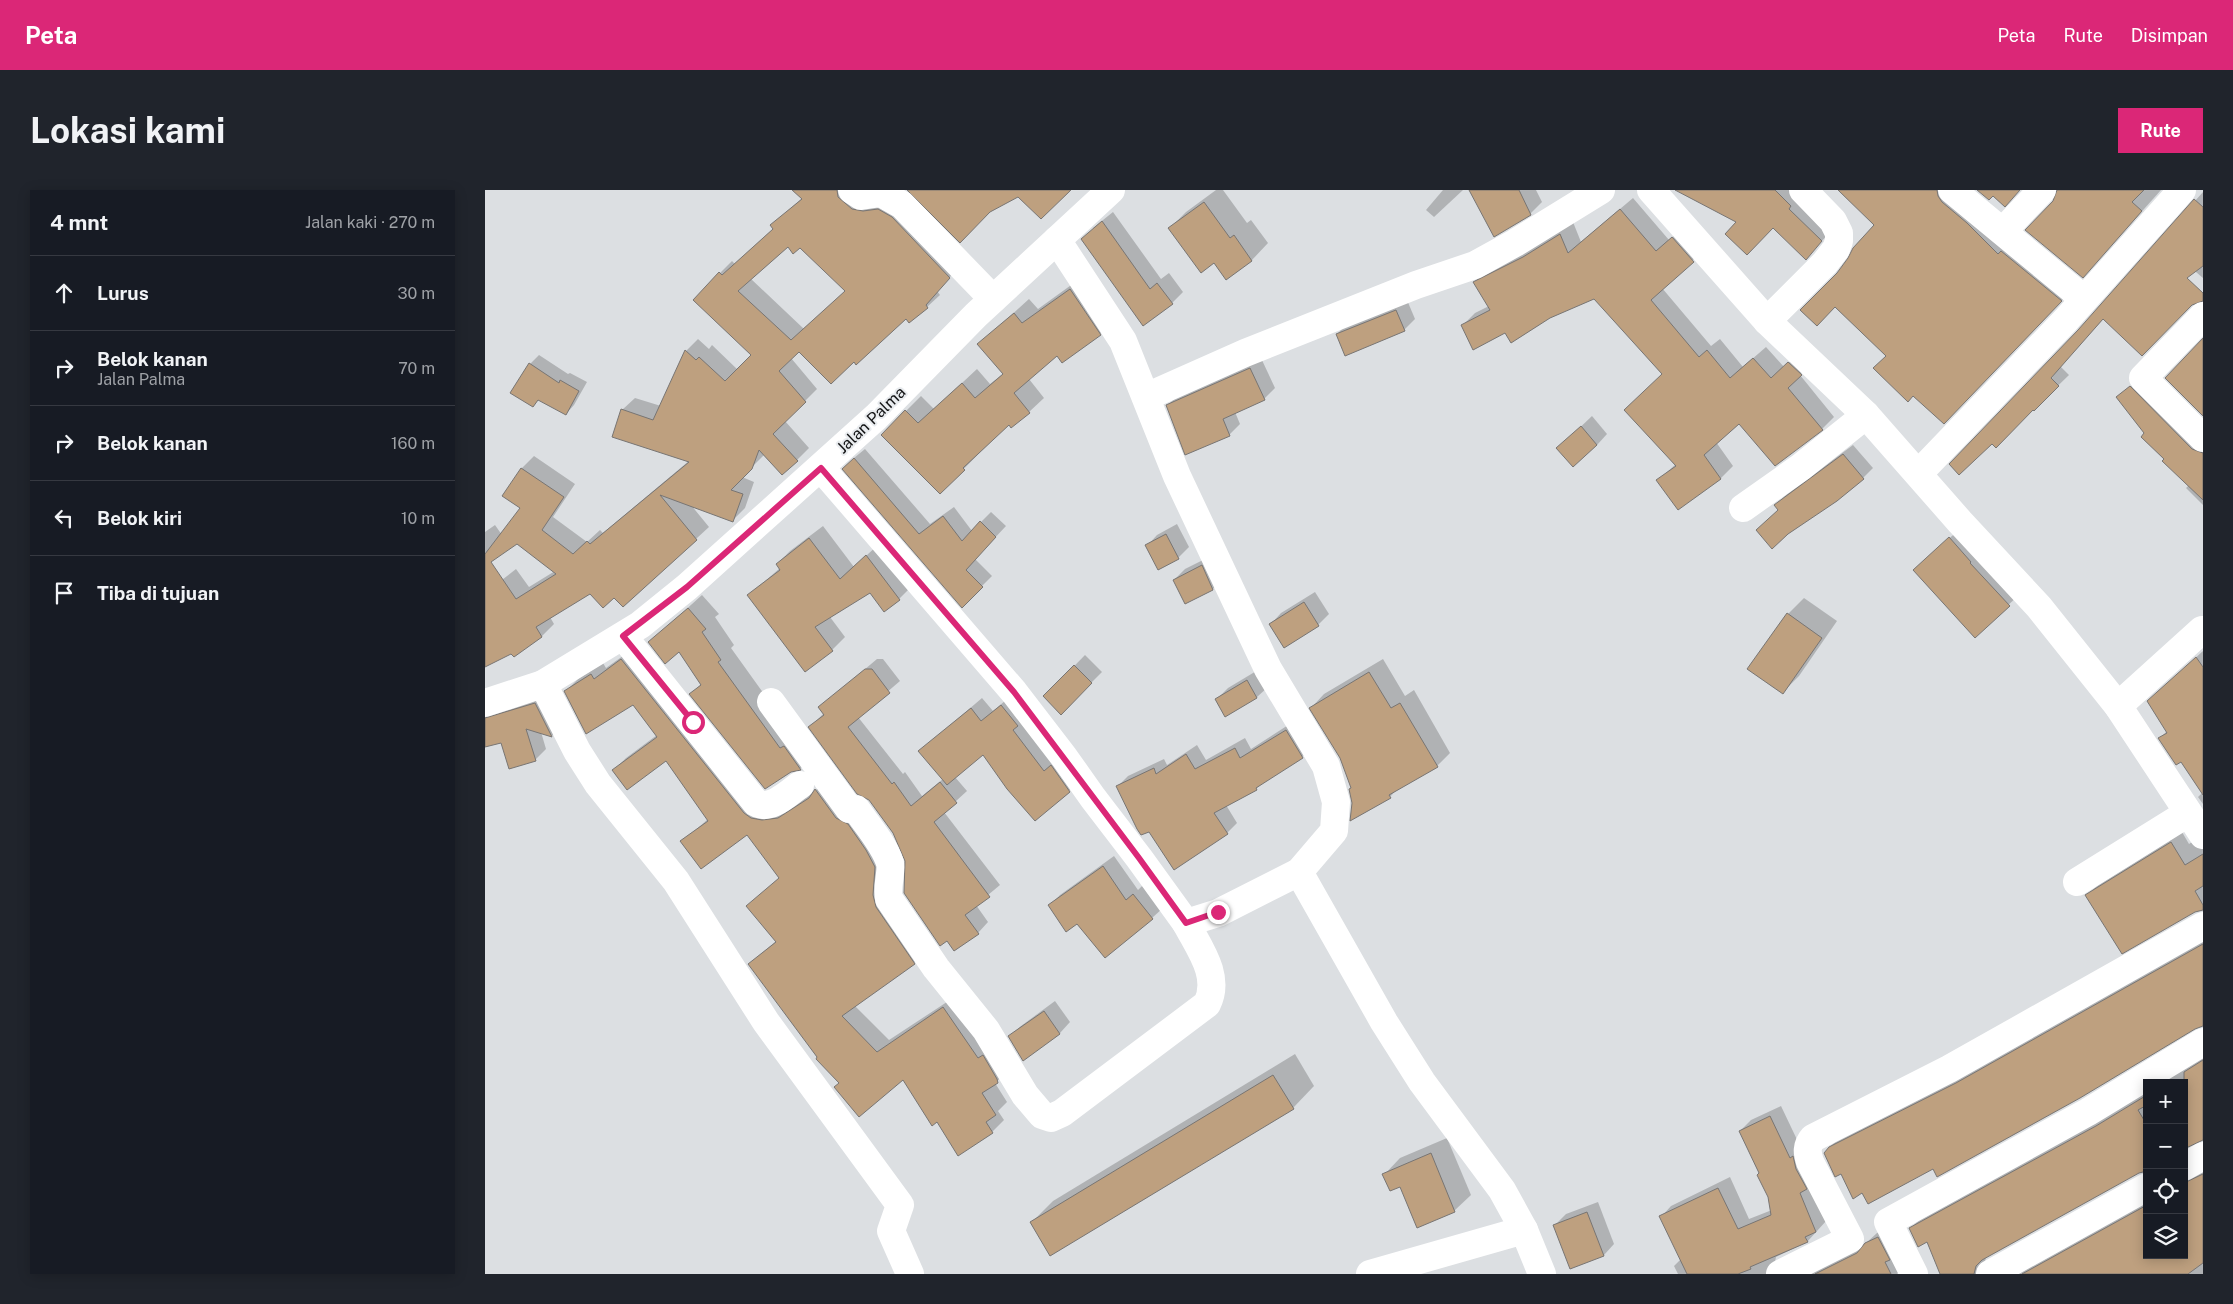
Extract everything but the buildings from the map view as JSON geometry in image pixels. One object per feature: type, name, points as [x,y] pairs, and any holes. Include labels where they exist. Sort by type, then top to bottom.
[{"type":"street","points":[[852,190],[861,196],[881,193],[902,205],[993,299]]},
{"type":"street","name":"Jalan Palma","points":[[485,703],[543,684],[623,636],[687,587],[877,417],[993,299],[1111,190]]},
{"type":"street","points":[[1146,396],[1245,353],[1416,285],[1475,265],[1515,243],[1601,190]]},
{"type":"street","points":[[1651,190],[1767,321],[1867,415],[1960,522],[2039,607],[2118,706],[2196,824],[2077,882]]},
{"type":"street","points":[[1767,321],[1825,263],[1836,249],[1839,241],[1839,233],[1833,221],[1803,190]]},
{"type":"street","points":[[1952,190],[2083,298]]},
{"type":"street","points":[[2003,231],[2042,190]]},
{"type":"street","points":[[1919,473],[2004,387],[2182,190]]},
{"type":"street","points":[[1057,240],[1123,341],[1177,476],[1269,669],[1326,766],[1336,802],[1334,831],[1299,872],[1218,912],[1186,923]]},
{"type":"street","points":[[2203,316],[2143,378],[2203,438]]},
{"type":"street","points":[[1743,508],[1801,467],[1867,415]]},
{"type":"street","points":[[771,702],[849,809],[856,809],[877,840],[891,865],[887,889],[889,899],[936,968],[986,1030],[1025,1096],[1041,1115],[1051,1118],[1062,1113],[1207,1004],[1212,995],[1213,982],[1209,968],[1186,923],[1014,692],[821,468]]},
{"type":"street","points":[[2118,706],[2202,630],[2203,632]]},
{"type":"street","points":[[623,636],[756,803],[762,806],[769,806],[800,785]]},
{"type":"street","points":[[543,684],[577,751],[598,784],[676,881],[766,1022],[900,1205],[891,1231],[910,1274]]},
{"type":"street","points":[[1299,872],[1384,1022],[1422,1082],[1502,1190],[1524,1230],[1542,1274]]},
{"type":"street","points":[[1850,1239],[1810,1162],[1807,1153],[1813,1138],[1949,1069],[2203,926]]},
{"type":"street","points":[[1780,1274],[1888,1222],[2088,1112],[2203,1042]]},
{"type":"street","points":[[2188,1165],[2203,1156]]},
{"type":"street","points":[[1990,1274],[2143,1189]]},
{"type":"street","points":[[1888,1222],[1914,1274]]},
{"type":"street","points":[[1370,1274],[1524,1230]]},
{"type":"route","points":[[693,722],[623,636],[640,625],[687,587],[821,468],[1014,692],[1186,923],[1218,912]]}]
